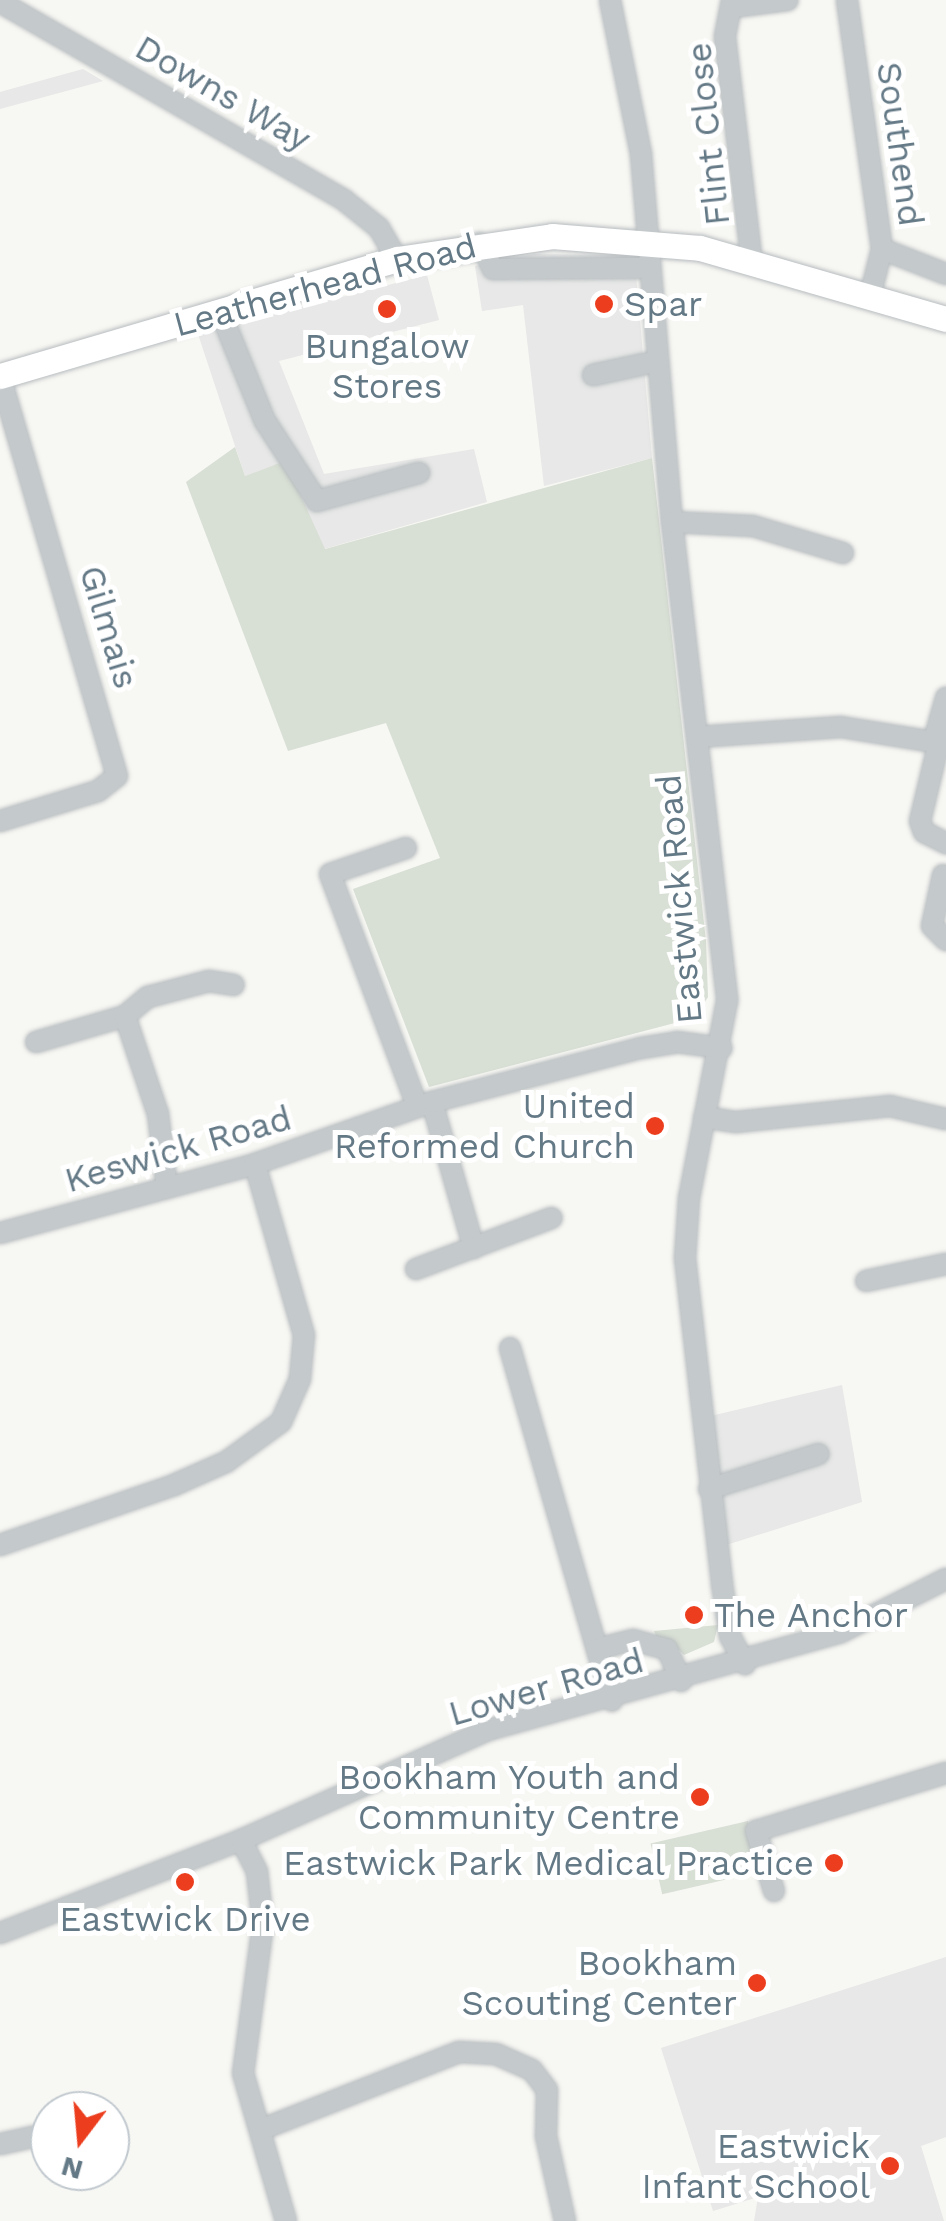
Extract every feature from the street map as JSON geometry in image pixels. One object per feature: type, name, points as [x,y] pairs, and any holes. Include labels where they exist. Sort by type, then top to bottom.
[{"type":"main road","name":"Leatherhead Road","points":[[0,376],[396,260],[480,243],[552,236],[650,240],[752,262],[946,319]]},
{"type":"street","name":"Eastwick Road","points":[[610,0],[650,240],[672,522],[727,1001],[722,1048],[704,1117],[685,1258],[709,1489],[730,1636],[745,1664]]},
{"type":"street","points":[[733,3],[788,0]]},
{"type":"street","name":"Southend","points":[[847,0],[882,250],[870,296]]},
{"type":"street","name":"Downs Way","points":[[0,2],[344,200],[379,228],[396,260]]},
{"type":"street","name":"Flint Close","points":[[733,3],[724,36],[752,262]]},
{"type":"street","points":[[552,236],[553,264]]},
{"type":"street","points":[[480,243],[493,269],[553,264],[573,270],[650,268]]},
{"type":"street","points":[[882,250],[946,274]]},
{"type":"street","points":[[220,311],[265,422],[317,501],[419,473]]},
{"type":"street","points":[[593,375],[658,361]]},
{"type":"street","name":"Gilmais","points":[[0,376],[117,776],[98,791],[0,821]]},
{"type":"street","points":[[672,522],[753,526],[843,553]]},
{"type":"street","points":[[946,698],[940,742],[920,821],[924,832],[946,843]]},
{"type":"street","points":[[697,737],[841,727],[940,742]]},
{"type":"street","points":[[406,848],[330,874],[425,1104],[474,1248]]},
{"type":"street","points":[[942,875],[932,926],[946,940]]},
{"type":"street","points":[[36,1042],[125,1016],[148,997],[209,981],[234,984]]},
{"type":"street","points":[[125,1016],[158,1114],[167,1188]]},
{"type":"street","name":"Keswick Road","points":[[0,1233],[256,1164],[425,1104],[642,1048],[677,1042],[722,1048]]},
{"type":"street","points":[[704,1117],[736,1122],[890,1106],[946,1120]]},
{"type":"street","points":[[0,1546],[174,1485],[226,1462],[281,1422],[300,1380],[304,1335],[256,1164]]},
{"type":"street","points":[[416,1269],[552,1218]]},
{"type":"street","points":[[866,1281],[946,1264]]},
{"type":"street","points":[[510,1348],[612,1701]]},
{"type":"street","points":[[709,1489],[818,1454]]},
{"type":"street","name":"Lower Road","points":[[0,1933],[241,1840],[488,1730],[745,1664],[841,1632],[945,1582]]},
{"type":"street","points":[[597,1649],[633,1640],[667,1649],[680,1681]]},
{"type":"street","points":[[774,1891],[756,1831],[946,1773]]},
{"type":"street","points":[[241,1840],[257,1872],[263,1924],[243,2074],[286,2221]]},
{"type":"street","points":[[260,2130],[459,2052],[496,2054],[532,2070],[547,2090],[546,2136],[565,2221]]},
{"type":"street","points":[[4,2143],[30,2137]]},
{"type":"shaded area","points":[[83,69],[103,81],[0,109],[0,92]]},
{"type":"shaded area","points":[[535,254],[623,255],[635,263],[652,458],[544,486],[523,305],[482,311],[475,266]]},
{"type":"shaded area","points":[[427,275],[439,320],[279,361],[324,474],[474,449],[487,502],[324,549],[285,462],[245,476],[198,334]]},
{"type":"shaded area","points":[[235,447],[245,476],[285,461],[325,549],[652,458],[706,941],[708,997],[694,1018],[429,1087],[353,889],[440,858],[386,723],[288,751],[186,482]]},
{"type":"shaded area","points":[[842,1385],[862,1502],[723,1546],[702,1418]]},
{"type":"shaded area","points":[[718,1625],[714,1642],[684,1655],[670,1641],[658,1641],[654,1631]]},
{"type":"shaded area","points":[[748,1821],[760,1872],[662,1894],[651,1843]]},
{"type":"shaded area","points":[[946,1957],[946,2137],[921,2146],[944,2221],[754,2221],[758,2197],[713,2211],[661,2048]]},
{"type":"place","name":"Spar","points":[[604,304]]},
{"type":"place","name":"Bungalow Stores","points":[[387,309]]},
{"type":"place","name":"United Reformed Church","points":[[655,1126]]},
{"type":"place","name":"The Anchor","points":[[694,1615]]},
{"type":"place","name":"Bookham Youth and Community Centre","points":[[700,1797]]},
{"type":"place","name":"Eastwick Park Medical Practice","points":[[834,1863]]},
{"type":"place","name":"Eastwick Drive","points":[[185,1882]]},
{"type":"place","name":"Bookham Scouting Center","points":[[757,1983]]},
{"type":"place","name":"Eastwick Infant School","points":[[890,2166]]}]
